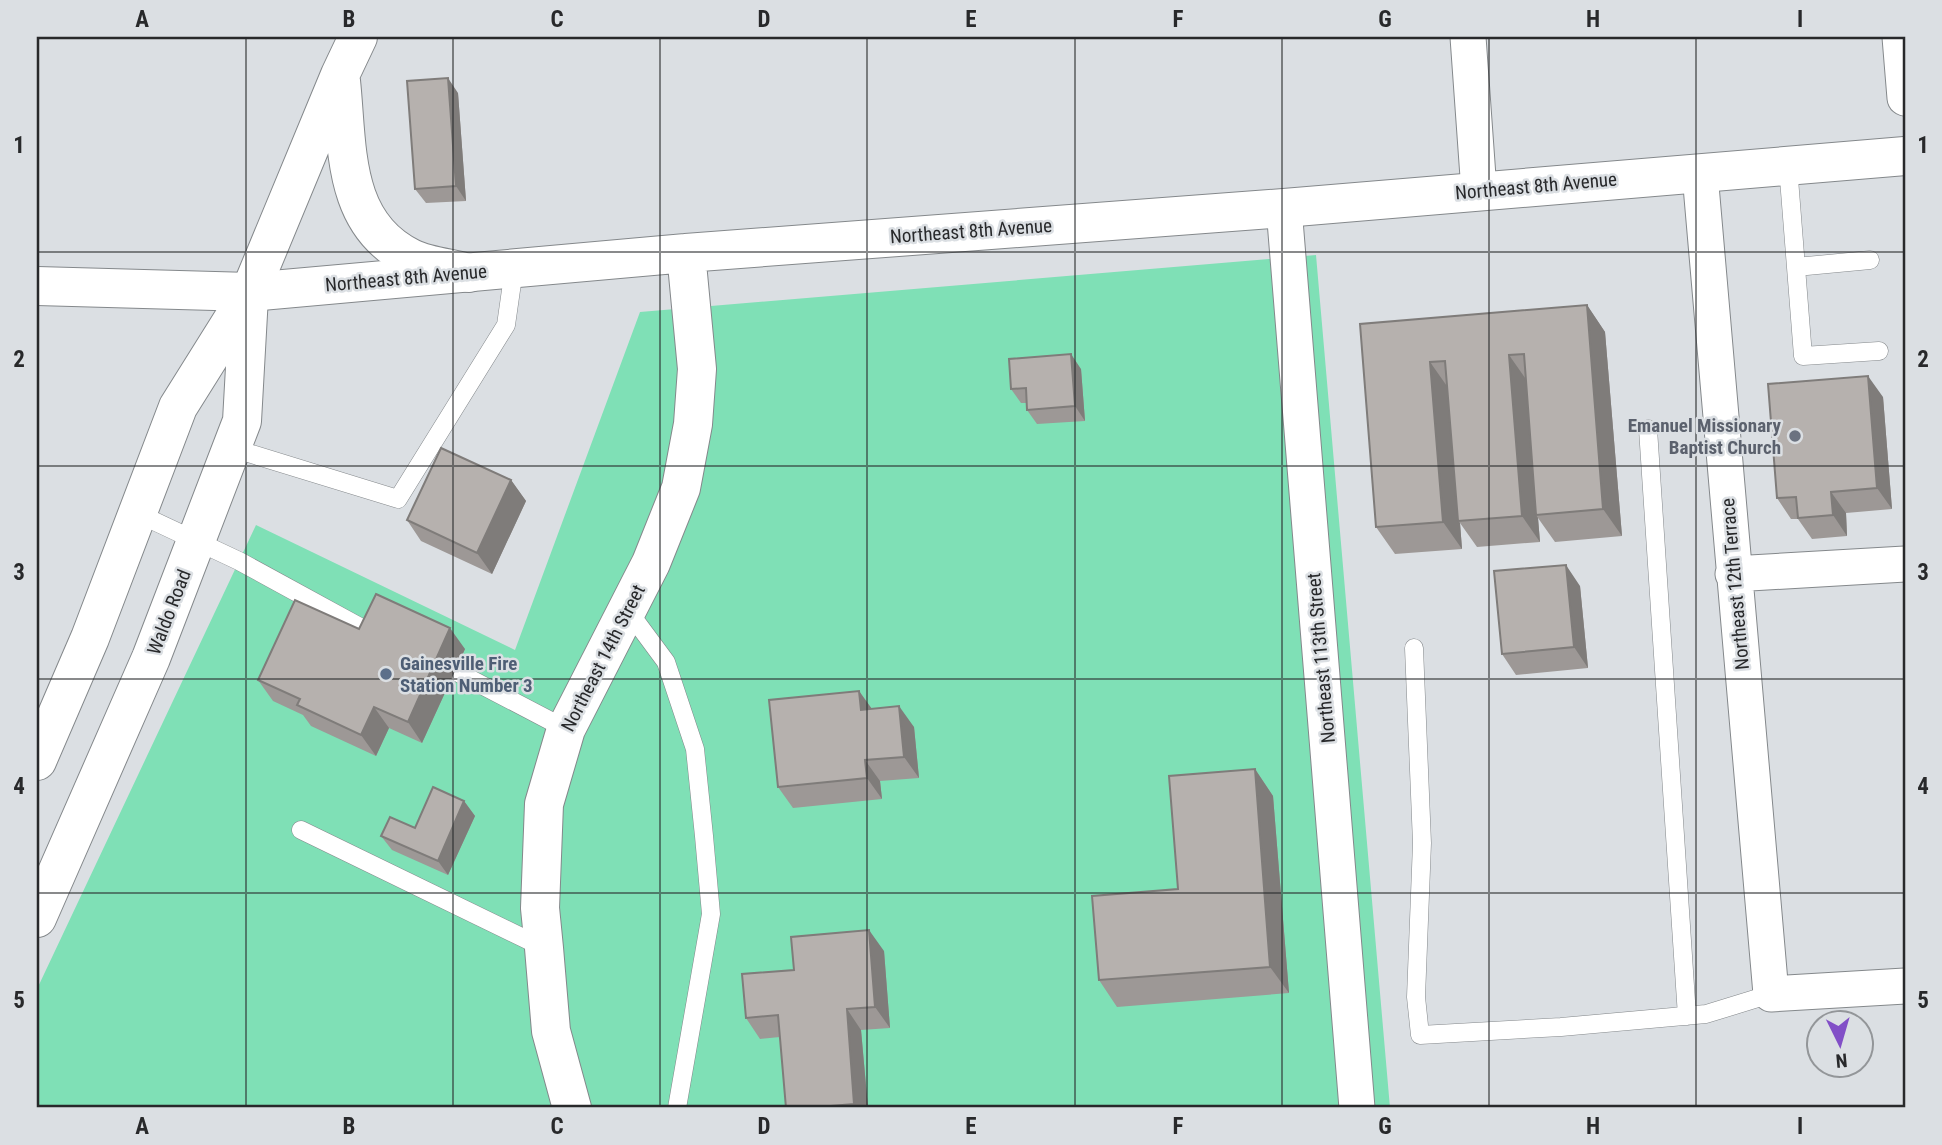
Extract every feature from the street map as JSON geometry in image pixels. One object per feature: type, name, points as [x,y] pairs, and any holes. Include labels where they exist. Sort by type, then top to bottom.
[{"type":"main road","name":"Waldo Road","points":[[37,761],[90,638],[178,407],[250,292],[358,37]]},
{"type":"main road","points":[[340,75],[352,185],[364,217],[384,239],[411,258],[469,272]]},
{"type":"main road","name":"Northeast 8th Avenue","points":[[37,286],[250,292],[686,253],[1284,208],[1905,156]]},
{"type":"main road","name":"Northeast 14th Street","points":[[572,1108],[551,1031],[540,908],[544,804],[566,729],[651,563],[681,488],[693,424],[696,369],[686,253]]},
{"type":"main road","name":"Waldo Road","points":[[37,918],[151,658],[242,421],[250,292]]},
{"type":"street","points":[[1468,37],[1479,191]]},
{"type":"street","points":[[1900,37],[1905,98]]},
{"type":"street","name":"Northeast 12th Terrace","points":[[1700,174],[1771,994]]},
{"type":"street","name":"Northeast 113th Street","points":[[1284,208],[1357,1108]]},
{"type":"street","points":[[1734,574],[1905,564]]},
{"type":"street","points":[[1771,994],[1905,986]]},
{"type":"lane","points":[[1788,166],[1803,356],[1879,351]]},
{"type":"lane","points":[[1796,267],[1870,260]]},
{"type":"lane","points":[[232,448],[398,499],[506,325],[514,269]]},
{"type":"lane","points":[[1647,429],[1687,1016]]},
{"type":"lane","points":[[139,514],[197,539],[380,638]]},
{"type":"lane","points":[[626,608],[666,662],[695,749],[704,836],[711,914],[677,1108]]},
{"type":"lane","points":[[1414,648],[1422,843],[1416,997],[1420,1035],[1561,1027],[1706,1014],[1771,994]]},
{"type":"lane","points":[[455,671],[566,729]]},
{"type":"lane","points":[[301,830],[544,948]]},
{"type":"green space","points":[[1316,255],[1390,1108],[37,1108],[37,989],[256,525],[515,650],[640,312]]},
{"type":"building","points":[[448,78],[456,186],[415,189],[407,81]]},
{"type":"building","points":[[1587,305],[1603,509],[1536,515],[1524,354],[1509,355],[1522,516],[1458,521],[1445,361],[1430,362],[1443,522],[1376,527],[1360,324]]},
{"type":"building","points":[[1071,354],[1075,406],[1027,410],[1026,388],[1011,389],[1009,359]]},
{"type":"building","points":[[1868,376],[1877,488],[1831,492],[1833,515],[1798,518],[1796,497],[1777,498],[1768,384]]},
{"type":"building","points":[[441,448],[511,480],[477,553],[407,520]]},
{"type":"building","points":[[1566,565],[1574,647],[1502,654],[1494,571]]},
{"type":"building","points":[[376,594],[450,628],[408,722],[374,707],[361,735],[297,705],[300,699],[258,680],[295,600],[359,629]]},
{"type":"building","points":[[859,691],[861,710],[899,706],[904,757],[865,760],[867,778],[778,787],[769,700]]},
{"type":"building","points":[[1255,769],[1270,967],[1099,980],[1092,896],[1178,889],[1169,776]]},
{"type":"building","points":[[433,787],[464,801],[438,861],[381,836],[390,817],[415,828]]},
{"type":"building","points":[[869,930],[875,1007],[847,1009],[854,1104],[786,1108],[778,1015],[746,1018],[742,974],[794,970],[791,937]]},
{"type":"place","name":"Emanuel Missionary Baptist Church","points":[[1795,436]]},
{"type":"place","name":"Gainesville Fire Station Number 3","points":[[386,674]]}]
